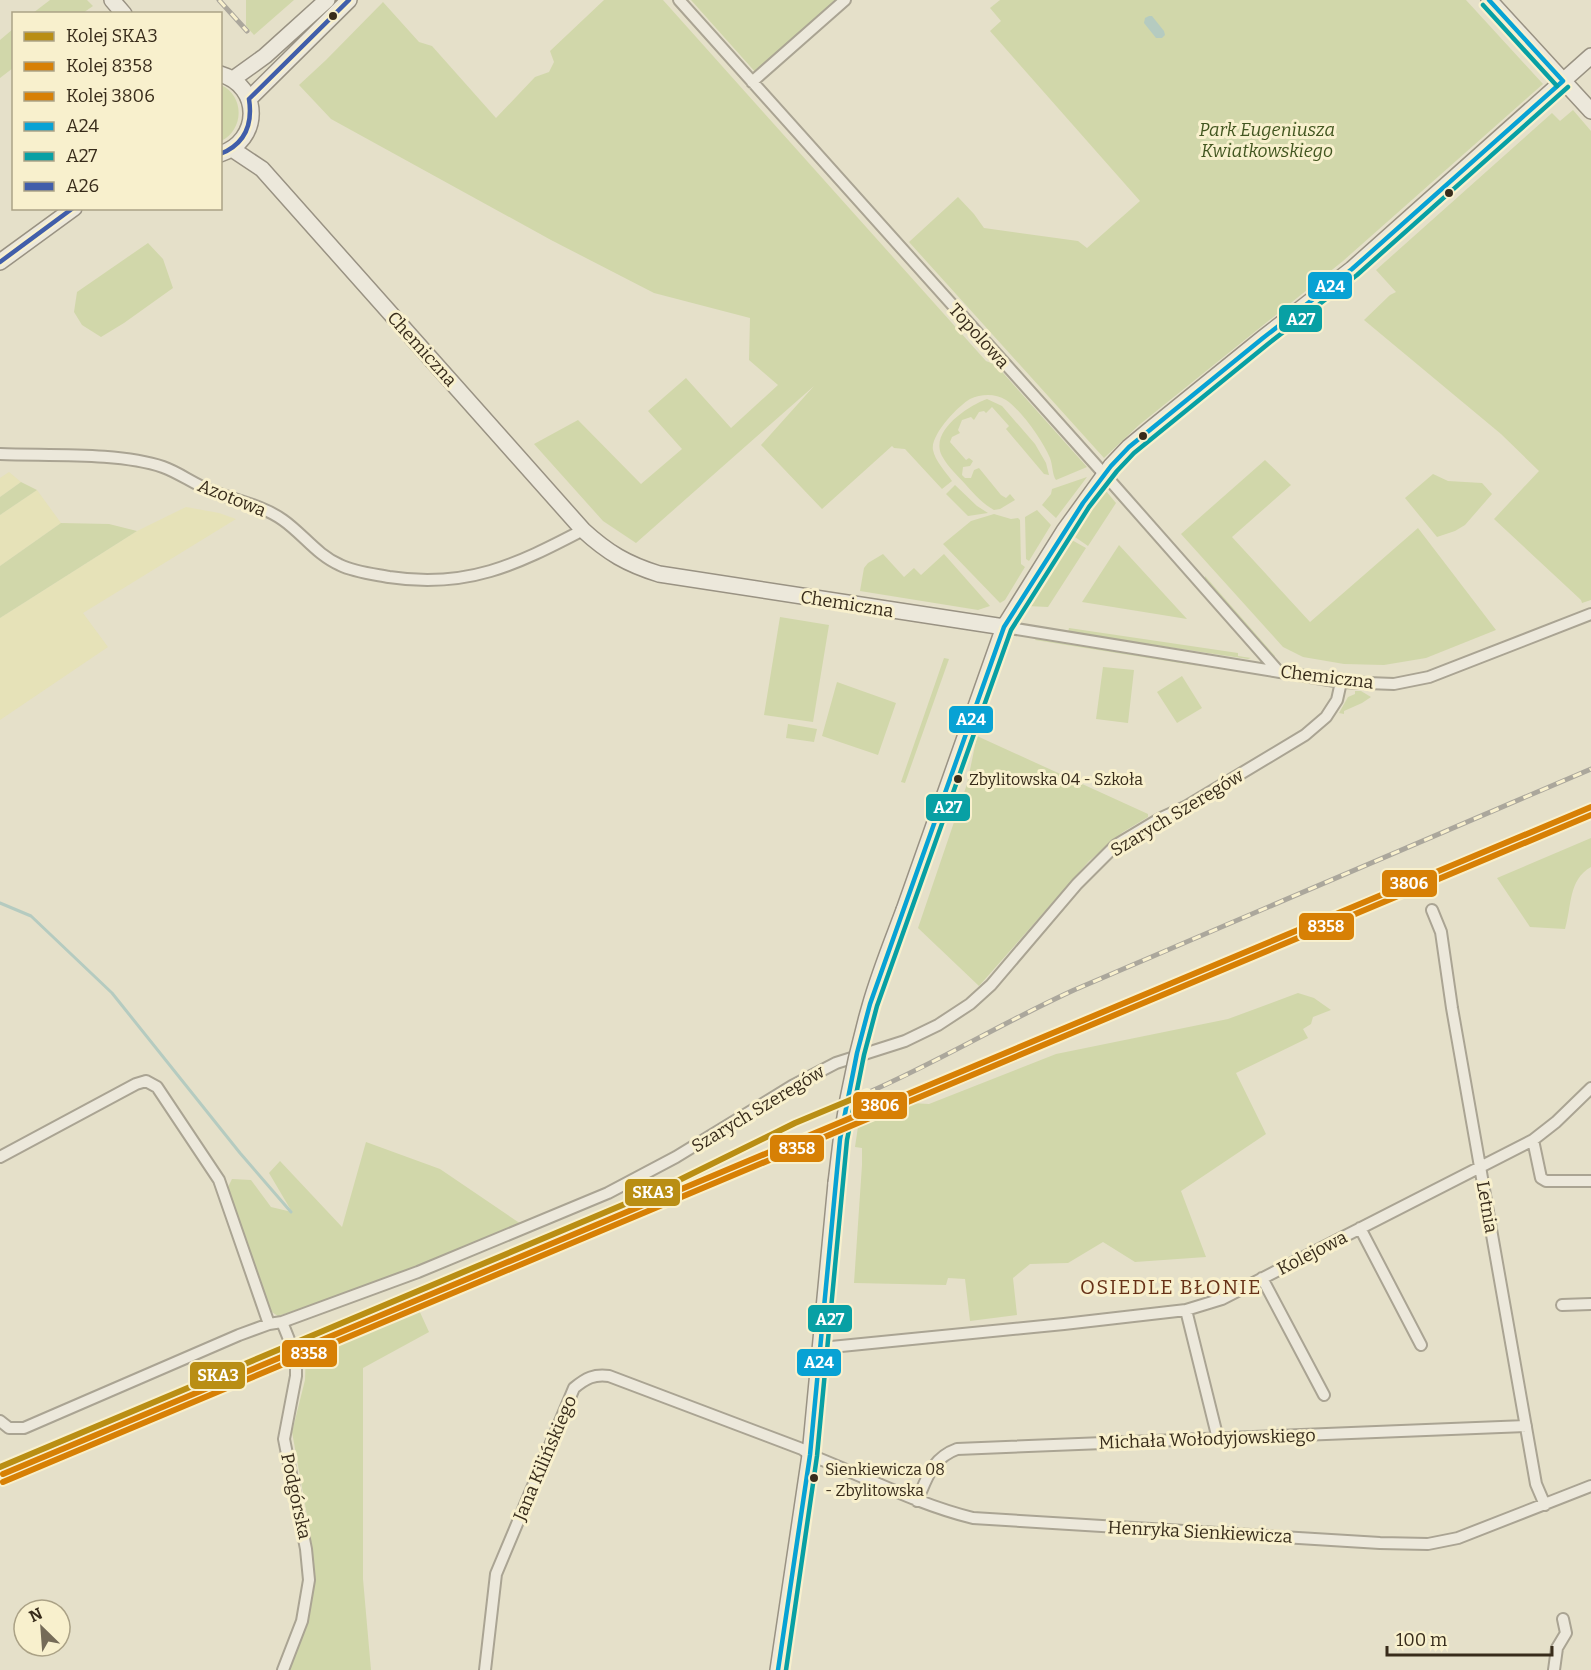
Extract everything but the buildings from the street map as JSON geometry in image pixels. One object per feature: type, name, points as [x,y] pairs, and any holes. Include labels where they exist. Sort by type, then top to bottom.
[{"type":"street","points":[[112,0],[122,12]]},
{"type":"street","points":[[226,152],[240,142],[247,133],[251,117],[249,99],[240,85],[227,77],[265,56],[327,0]]},
{"type":"street","points":[[249,99],[349,0]]},
{"type":"street","name":"Topolowa","points":[[679,0],[1105,474],[1279,672]]},
{"type":"street","points":[[752,82],[845,0]]},
{"type":"street","points":[[1489,0],[1591,111]]},
{"type":"street","points":[[778,1670],[810,1455],[845,1109],[857,1053],[870,1004],[1004,627],[1064,531],[1105,474],[1129,447],[1352,269],[1591,56]]},
{"type":"street","name":"Chemiczna","points":[[247,133],[262,170],[583,530],[616,557],[637,567],[659,574],[1341,682],[1394,684],[1429,677],[1591,614]]},
{"type":"street","name":"Chemiczna","points":[[226,152],[262,170]]},
{"type":"street","points":[[0,262],[71,210]]},
{"type":"street","name":"Azotowa","points":[[0,454],[106,458],[148,463],[166,468],[210,491],[265,509],[284,520],[323,556],[342,566],[408,580],[467,578],[499,570],[583,530]]},
{"type":"street","name":"Szarych Szeregów","points":[[0,1421],[9,1428],[24,1428],[239,1335],[269,1324],[282,1322],[489,1243],[608,1193],[676,1157],[792,1086],[836,1063],[896,1044],[938,1025],[970,1004],[991,985],[1077,884],[1116,845],[1161,818],[1187,806],[1305,735],[1326,717],[1337,700],[1341,682]]},
{"type":"street","name":"Letnia","points":[[1432,910],[1441,932],[1452,1008],[1536,1484],[1545,1505]]},
{"type":"street","points":[[0,1157],[136,1084],[146,1082],[157,1087],[219,1180],[269,1324]]},
{"type":"street","name":"Kolejowa","points":[[821,1347],[1186,1310],[1222,1299],[1533,1140],[1556,1122],[1591,1088]]},
{"type":"street","points":[[1533,1140],[1541,1178],[1546,1181],[1591,1181]]},
{"type":"street","points":[[1360,1228],[1421,1345]]},
{"type":"street","points":[[1263,1278],[1324,1395]]},
{"type":"street","points":[[1563,1305],[1591,1304]]},
{"type":"street","points":[[1186,1310],[1218,1439]]},
{"type":"street","name":"Podgórska","points":[[282,1322],[296,1357],[296,1376],[284,1439],[306,1549],[309,1580],[302,1621],[283,1670]]},
{"type":"street","name":"Jana Kilińskiego","points":[[485,1670],[496,1574],[574,1388],[586,1378],[598,1375],[609,1376],[802,1449],[810,1455]]},
{"type":"street","name":"Michała Wołodyjowskiego","points":[[917,1501],[934,1465],[944,1454],[957,1449],[1526,1426]]},
{"type":"street","name":"Henryka Sienkiewicza","points":[[810,1455],[917,1501],[973,1518],[1410,1544],[1428,1544],[1458,1538],[1591,1486]]},
{"type":"street","points":[[1554,1670],[1557,1648],[1566,1633],[1563,1619]]},
{"type":"shaded area","points":[[1152,16],[1164,31],[1165,35],[1162,38],[1156,38],[1144,23],[1145,18]]},
{"type":"shaded area","points":[[9,472],[21,482],[0,497],[0,478]]},
{"type":"shaded area","points":[[37,490],[61,523],[0,566],[0,515]]},
{"type":"shaded area","points":[[186,507],[219,513],[236,519],[83,613],[108,647],[0,720],[0,618],[137,531]]},
{"type":"green space","points":[[50,0],[87,0],[93,6],[84,12],[34,12]]},
{"type":"green space","points":[[246,0],[294,0],[254,35],[246,26]]},
{"type":"green space","points":[[604,0],[663,0],[986,361],[996,365],[1087,467],[1056,480],[1047,451],[1025,418],[1006,400],[993,395],[983,395],[970,399],[959,408],[940,429],[936,437],[933,444],[934,454],[952,481],[942,489],[905,449],[892,446],[822,509],[761,445],[814,386],[636,543],[603,521],[534,444],[578,420],[641,484],[682,449],[648,411],[686,378],[731,428],[778,385],[749,360],[750,318],[654,293],[551,240],[331,119],[299,85],[383,2],[419,42],[432,46],[496,118],[535,77],[549,72],[554,62],[550,51]]},
{"type":"green space","points":[[691,0],[840,0],[757,74]]},
{"type":"green space","name":"Park Eugeniusza Kwiatkowskiego","points":[[1000,0],[1466,0],[1543,84],[1343,261],[1139,425],[1104,458],[909,242],[958,197],[984,228],[1078,241],[1087,248],[1140,201],[990,31],[1001,21],[990,8]]},
{"type":"green space","points":[[12,30],[12,69],[0,78],[0,40]]},
{"type":"green space","points":[[222,86],[229,90],[238,105],[237,121],[229,136],[222,140]]},
{"type":"green space","points":[[1573,110],[1591,131],[1591,600],[1582,603],[1494,519],[1539,471],[1501,434],[1364,320],[1396,292],[1376,270],[1552,113],[1560,121]]},
{"type":"green space","points":[[148,243],[163,259],[173,288],[101,337],[82,325],[74,312],[77,292]]},
{"type":"green space","points":[[987,399],[1002,406],[1035,444],[1046,463],[1049,475],[1044,474],[1006,429],[1009,426],[992,407],[986,413],[979,412],[974,420],[971,417],[962,420],[958,430],[960,433],[952,437],[950,442],[966,460],[969,458],[973,461],[970,466],[963,467],[962,475],[965,478],[971,478],[974,470],[979,468],[1001,495],[1006,498],[1010,494],[1015,500],[994,510],[979,499],[950,468],[939,447],[941,438],[952,421],[970,407]]},
{"type":"green space","points":[[1265,460],[1291,485],[1232,537],[1310,622],[1418,528],[1496,630],[1426,658],[1384,665],[1344,664],[1303,657],[1283,647],[1181,534]]},
{"type":"green space","points":[[1433,474],[1448,481],[1482,483],[1492,494],[1465,525],[1437,537],[1405,498]]},
{"type":"green space","points":[[1087,477],[1056,518],[1042,505],[1051,494],[1052,489]]},
{"type":"green space","points":[[21,482],[37,490],[0,515],[0,497]]},
{"type":"green space","points":[[955,485],[988,513],[968,516],[946,494]]},
{"type":"green space","points":[[1106,491],[1116,503],[1088,546],[1072,535],[1090,508]]},
{"type":"green space","points":[[1037,510],[1051,525],[1029,561],[1026,559],[1025,517]]},
{"type":"green space","points":[[994,514],[1020,520],[1021,564],[1025,567],[1005,600],[1000,603],[943,544],[971,521]]},
{"type":"green space","points":[[61,523],[109,524],[137,531],[0,618],[0,566]]},
{"type":"green space","points":[[1070,539],[1086,548],[1048,607],[1027,606]]},
{"type":"green space","points":[[1119,545],[1187,619],[1082,602]]},
{"type":"green space","points":[[883,554],[904,577],[914,568],[921,575],[944,554],[990,606],[978,610],[860,591],[864,568]]},
{"type":"green space","points":[[1205,576],[1275,656],[1274,659],[1205,582]]},
{"type":"green space","points":[[780,617],[829,625],[813,722],[764,715]]},
{"type":"green space","points":[[1069,628],[1238,653],[1238,656],[1251,658],[1068,632]]},
{"type":"green space","points":[[1036,638],[1126,651],[1205,667],[1035,640]]},
{"type":"green space","points":[[944,658],[949,659],[905,783],[901,782]]},
{"type":"green space","points":[[1103,667],[1134,670],[1128,723],[1096,719]]},
{"type":"green space","points":[[1182,676],[1202,708],[1177,723],[1157,692]]},
{"type":"green space","points":[[837,682],[896,703],[878,755],[822,736]]},
{"type":"green space","points":[[1355,691],[1361,691],[1371,697],[1344,711],[1344,714],[1339,713],[1348,697],[1355,694]]},
{"type":"green space","points":[[788,724],[817,729],[814,742],[786,738]]},
{"type":"green space","points":[[977,736],[1148,814],[1148,817],[1123,832],[1089,861],[979,986],[918,928],[967,784]]},
{"type":"green space","points":[[1591,838],[1591,867],[1578,879],[1575,886],[1565,929],[1530,927],[1497,878]]},
{"type":"green space","points":[[1298,993],[1314,998],[1331,1010],[1313,1017],[1311,1024],[1303,1029],[1308,1038],[1236,1073],[1266,1134],[1181,1191],[1206,1257],[1135,1262],[1103,1242],[1068,1263],[1030,1264],[1013,1278],[1017,1315],[970,1321],[965,1279],[948,1278],[946,1285],[854,1283],[862,1165],[862,1148],[855,1147],[859,1120],[884,1116],[912,1103],[929,1104],[1056,1054],[1228,1019]]},
{"type":"green space","points":[[366,1142],[440,1169],[524,1226],[407,1273],[278,1316],[267,1309],[226,1191],[232,1179],[251,1180],[271,1207],[292,1212],[269,1173],[280,1161],[342,1227]]},
{"type":"green space","points":[[419,1310],[429,1332],[363,1368],[363,1579],[371,1670],[288,1670],[303,1632],[314,1588],[315,1574],[292,1432],[305,1380],[306,1352],[362,1334]]},
{"type":"waterway","points":[[0,903],[31,916],[112,993],[240,1153],[291,1212]]},
{"type":"railway","points":[[219,0],[247,31]]},
{"type":"railway","points":[[867,1093],[1074,990],[1591,769]]},
{"type":"rail line","name":"3806","points":[[3,1474],[1591,807]]},
{"type":"rail line","name":"8358","points":[[3,1482],[1591,815]]},
{"type":"rail line","name":"SKA3","points":[[0,1467],[663,1188],[795,1123],[867,1093]]},
{"type":"transit line","name":"A26","points":[[249,99],[349,0]]},
{"type":"transit line","name":"A24","points":[[1489,0],[1563,81]]},
{"type":"transit line","name":"A27","points":[[1483,5],[1557,86]]},
{"type":"transit line","name":"A24","points":[[778,1670],[810,1455],[840,1139],[857,1053],[870,1004],[1004,627],[1083,503],[1111,466],[1129,447],[1352,269],[1563,81]]},
{"type":"transit line","name":"A27","points":[[786,1670],[817,1456],[847,1140],[864,1055],[877,1006],[1011,630],[1089,507],[1134,453],[1357,275],[1568,87]]},
{"type":"transit line","name":"A26","points":[[222,153],[236,145],[245,132],[250,117],[249,99]]},
{"type":"transit line","name":"A26","points":[[0,262],[70,210]]},
{"type":"place","name":"Zbylitowska 04 - Szkoła","points":[[958,779]]},
{"type":"place","name":"Sienkiewicza 08 - Zbylitowska","points":[[814,1478]]},
{"type":"district","name":"OSIEDLE BŁONIE","points":[[1171,1287]]}]
